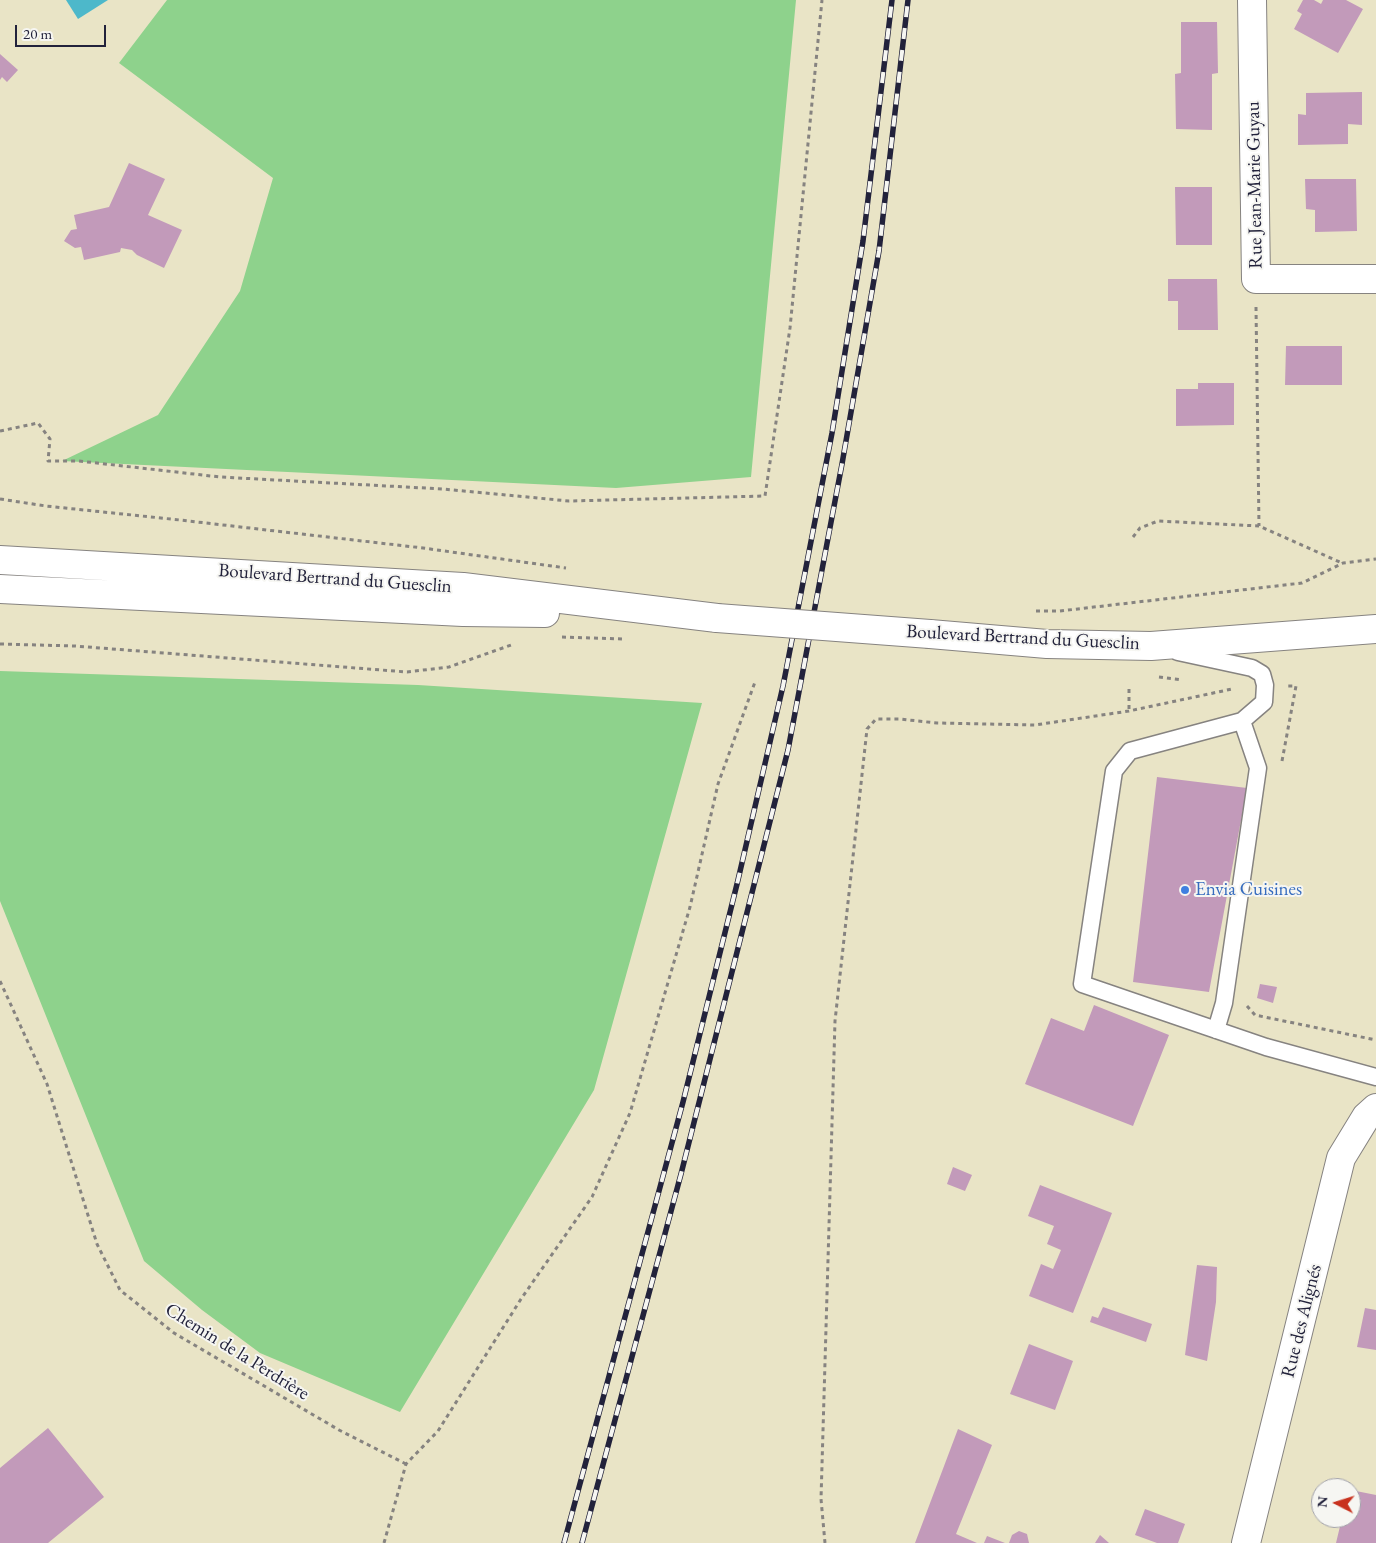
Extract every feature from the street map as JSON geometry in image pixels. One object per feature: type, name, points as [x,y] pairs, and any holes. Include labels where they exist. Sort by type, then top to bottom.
[{"type":"main road","name":"Rue Jean-Marie Guyau","points":[[1252,0],[1256,279],[1376,279]]},
{"type":"main road","name":"Boulevard Bertrand du Guesclin","points":[[0,560],[463,587],[670,614],[1047,644],[1152,646],[1376,629]]},
{"type":"main road","name":"Boulevard Bertrand du Guesclin","points":[[0,589],[463,612],[670,614]]},
{"type":"main road","name":"Rue des Alignés","points":[[1246,1543],[1341,1158],[1366,1117],[1376,1108]]},
{"type":"lane","points":[[1152,646],[1252,668],[1262,674],[1265,684],[1264,702],[1242,721],[1130,751],[1114,771],[1082,984],[1266,1047],[1376,1077]]},
{"type":"lane","points":[[1216,1030],[1224,1003],[1258,768],[1242,721]]},
{"type":"path","points":[[0,431],[38,423],[50,439],[48,461],[79,462],[220,476],[443,489],[569,501],[765,496],[790,328],[822,0]]},
{"type":"path","points":[[1256,279],[1259,526]]},
{"type":"path","points":[[0,499],[46,506],[423,548],[554,565],[573,570]]},
{"type":"path","points":[[1133,537],[1140,528],[1158,521],[1259,526],[1343,563]]},
{"type":"path","points":[[1030,611],[1060,611],[1302,583],[1343,563],[1376,559]]},
{"type":"path","points":[[553,637],[629,639]]},
{"type":"path","points":[[0,644],[75,646],[407,672],[449,667],[515,644]]},
{"type":"path","points":[[384,1543],[406,1464],[438,1431],[521,1299],[592,1197],[630,1113],[690,907],[718,784],[755,682]]},
{"type":"path","points":[[825,1543],[821,1499],[835,1021],[867,729],[876,719],[899,719],[937,724],[1035,725],[1129,711],[1240,687],[1265,684],[1296,686],[1282,763]]},
{"type":"path","points":[[1129,689],[1129,711]]},
{"type":"path","name":"Chemin de la Perdrière","points":[[0,981],[47,1084],[97,1244],[120,1290],[174,1333],[338,1430],[406,1464]]},
{"type":"path","points":[[1245,1005],[1255,1015],[1376,1040]]},
{"type":"green space","points":[[167,0],[796,0],[751,477],[616,488],[62,461],[158,415],[240,291],[273,178],[119,63]]},
{"type":"green space","points":[[0,671],[418,685],[702,703],[594,1090],[400,1412],[260,1353],[202,1310],[144,1261],[0,901]]},
{"type":"water","points":[[66,0],[108,0],[78,19]]},
{"type":"building","points":[[1303,0],[1314,0],[1321,4],[1323,0],[1346,0],[1363,9],[1338,53],[1294,29],[1302,14],[1297,11]]},
{"type":"building","points":[[1181,22],[1217,22],[1218,73],[1212,74],[1212,130],[1176,129],[1175,74],[1181,73]]},
{"type":"building","points":[[0,54],[18,70],[7,82],[2,77],[0,80]]},
{"type":"building","points":[[1362,92],[1362,125],[1348,124],[1348,144],[1298,145],[1298,114],[1306,115],[1306,93]]},
{"type":"building","points":[[129,163],[165,179],[148,215],[182,230],[164,268],[137,255],[132,250],[121,248],[120,252],[84,260],[81,247],[75,248],[64,241],[71,230],[77,229],[74,215],[109,207]]},
{"type":"building","points":[[1305,179],[1356,179],[1357,231],[1315,232],[1315,210],[1306,209]]},
{"type":"building","points":[[1175,187],[1212,187],[1212,245],[1176,245]]},
{"type":"building","points":[[1168,279],[1217,279],[1218,330],[1178,330],[1178,301],[1168,301]]},
{"type":"building","points":[[1286,346],[1342,346],[1342,385],[1285,385]]},
{"type":"building","points":[[1198,383],[1234,383],[1234,425],[1176,426],[1176,389],[1198,389]]},
{"type":"building","points":[[1157,777],[1247,788],[1209,992],[1133,982]]},
{"type":"building","points":[[1260,984],[1277,987],[1273,1003],[1257,998]]},
{"type":"building","points":[[1094,1005],[1169,1035],[1133,1126],[1025,1084],[1051,1018],[1084,1031]]},
{"type":"building","points":[[953,1167],[972,1175],[965,1191],[947,1184]]},
{"type":"building","points":[[1040,1185],[1112,1213],[1073,1313],[1029,1296],[1041,1264],[1053,1269],[1061,1250],[1047,1244],[1054,1226],[1028,1216]]},
{"type":"building","points":[[1197,1265],[1217,1267],[1216,1302],[1207,1361],[1185,1355]]},
{"type":"building","points":[[1103,1307],[1152,1324],[1146,1342],[1090,1322],[1092,1316],[1098,1318]]},
{"type":"building","points":[[1365,1308],[1376,1310],[1376,1350],[1357,1347]]},
{"type":"building","points":[[1029,1344],[1073,1361],[1055,1410],[1010,1394]]},
{"type":"building","points":[[48,1428],[104,1497],[48,1543],[0,1543],[0,1468]]},
{"type":"building","points":[[958,1429],[992,1445],[956,1534],[977,1543],[915,1543]]},
{"type":"building","points":[[1361,1492],[1376,1495],[1376,1543],[1336,1543],[1340,1528],[1361,1528]]},
{"type":"building","points":[[1145,1509],[1185,1524],[1178,1543],[1157,1543],[1135,1535]]},
{"type":"building","points":[[1019,1531],[1027,1534],[1029,1543],[1009,1543],[1012,1535]]},
{"type":"building","points":[[1100,1535],[1109,1543],[1095,1543]]},
{"type":"building","points":[[987,1536],[1005,1543],[984,1543]]},
{"type":"railway","points":[[564,1543],[683,1102],[738,880],[783,686],[832,433],[863,241],[892,0]]},
{"type":"railway","points":[[582,1543],[681,1174],[788,750],[842,464],[879,251],[908,0]]},
{"type":"place","name":"Envia Cuisines","points":[[1185,890]]}]
